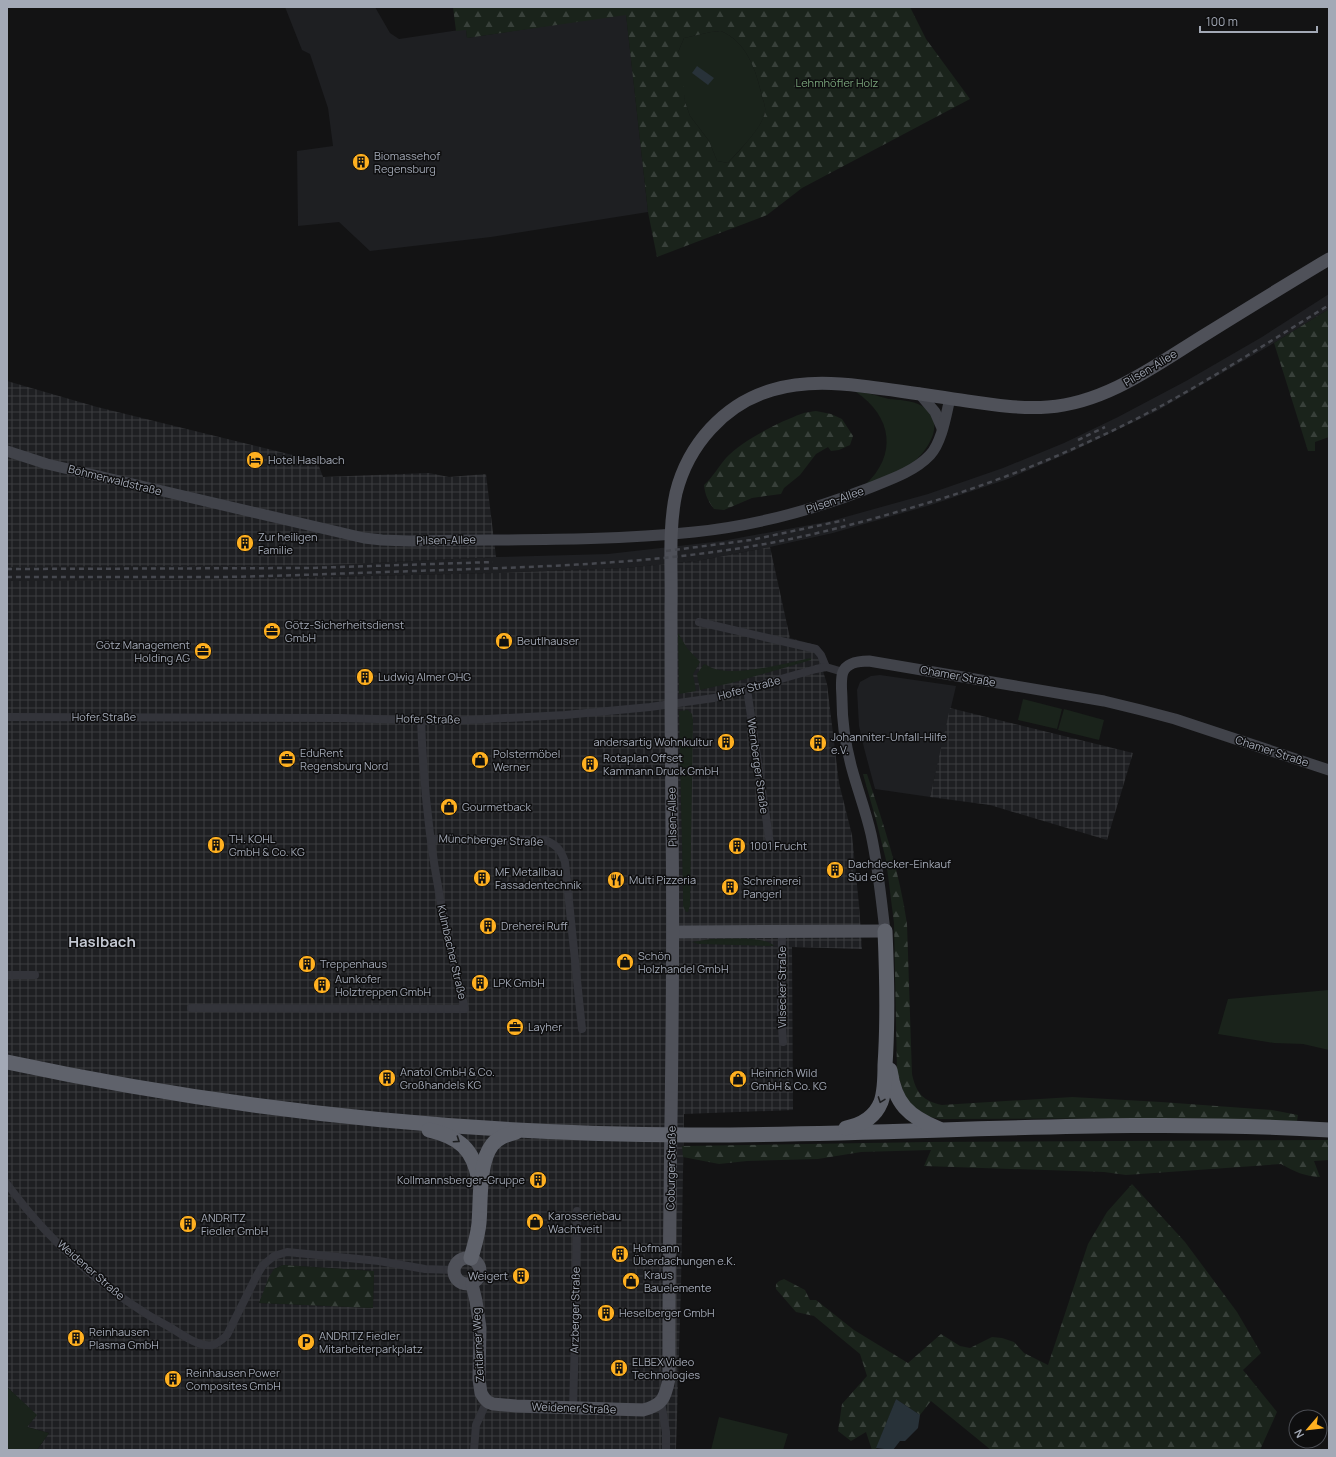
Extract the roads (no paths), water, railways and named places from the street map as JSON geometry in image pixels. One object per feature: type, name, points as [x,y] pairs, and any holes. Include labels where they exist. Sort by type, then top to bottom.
[{"type":"highway","points":[[823,1133],[850,1127],[862,1122],[872,1116],[881,1101],[884,1091],[886,1047],[887,974],[885,931]]},
{"type":"highway","points":[[886,1047],[892,1083],[898,1099],[906,1110],[913,1116],[924,1123],[942,1130]]},
{"type":"highway","points":[[7,1062],[189,1096],[284,1109],[393,1121],[524,1130],[693,1135],[1098,1126],[1234,1126],[1329,1130]]},
{"type":"highway","points":[[393,1121],[443,1133],[463,1145],[470,1153],[476,1165],[480,1186]]},
{"type":"highway","points":[[470,1258],[479,1224],[480,1186],[488,1150],[497,1139],[524,1130]]},
{"type":"main road","name":"Pilsen-Allee","points":[[674,932],[671,726],[671,540],[673,516],[676,494],[685,467],[700,441],[723,417],[737,406],[753,397],[771,390],[808,383],[838,383],[1006,406],[1048,407],[1067,405],[1090,399],[1144,373],[1329,259]]},
{"type":"main road","points":[[674,932],[885,931]]},
{"type":"main road","name":"Coburger Straße","points":[[661,1402],[666,1393],[669,1378],[674,932]]},
{"type":"main road","points":[[470,1258],[478,1264],[480,1271],[478,1279],[472,1284],[468,1285],[461,1283],[455,1278],[454,1270],[455,1266],[460,1260],[470,1258]]},
{"type":"main road","name":"Zeitlarner Weg","points":[[472,1284],[480,1328],[479,1379],[482,1393],[487,1400]]},
{"type":"main road","name":"Weidener Straße","points":[[487,1400],[493,1404],[516,1406],[573,1409],[643,1410],[654,1407],[661,1402]]},
{"type":"street","points":[[919,394],[935,412],[942,428]]},
{"type":"street","name":"Pilsen-Allee","points":[[225,506],[326,530],[376,540],[409,541],[622,538],[720,529],[810,509],[851,495],[899,476],[914,468],[931,454],[942,428],[950,398]]},
{"type":"street","name":"Böhmerwaldstraße","points":[[7,451],[47,464],[225,506]]},
{"type":"street","points":[[699,622],[816,649],[821,655],[826,667],[843,672],[842,706],[845,735],[852,769],[871,834],[885,931]]},
{"type":"street","name":"Chamer Straße","points":[[843,672],[853,663],[869,661],[1104,701],[1175,719],[1329,770]]},
{"type":"street","name":"Hofer Straße","points":[[7,716],[457,720],[565,715],[672,704],[714,698],[826,667]]},
{"type":"street","name":"Wernberger Straße","points":[[748,689],[770,844]]},
{"type":"street","name":"Kulmbacher Straße","points":[[191,1008],[465,1009],[440,898],[431,839],[423,772],[421,719]]},
{"type":"street","name":"Münchberger Straße","points":[[431,839],[545,840],[558,847],[565,862],[582,1029]]},
{"type":"street","name":"Vilsecker Straße","points":[[782,932],[781,1011],[783,1042]]},
{"type":"street","points":[[7,975],[35,975]]},
{"type":"street","name":"Weidener Straße","points":[[8,1188],[53,1237],[102,1282],[142,1311],[200,1344],[213,1345],[222,1341],[227,1335],[263,1265],[274,1256],[287,1252],[454,1270]]},
{"type":"street","name":"Arzberger Straße","points":[[573,1409],[577,1211]]},
{"type":"street","points":[[474,1450],[476,1425],[487,1400]]},
{"type":"street","points":[[661,1402],[666,1432],[666,1450]]},
{"type":"railway","points":[[7,577],[245,577],[584,564],[711,552],[799,537],[866,521],[963,492],[1050,459],[1163,405],[1329,305]]},
{"type":"railway","points":[[1078,440],[1105,427]]},
{"type":"railway","points":[[666,551],[751,540],[845,520]]},
{"type":"railway","points":[[7,569],[310,568],[493,562]]},
{"type":"place","name":"Biomassehof Regensburg","points":[[361,162]]},
{"type":"place","name":"Hotel Haslbach","points":[[255,460]]},
{"type":"place","name":"Zur heiligen Familie","points":[[245,543]]},
{"type":"place","name":"Götz-Sicherheitsdienst GmbH","points":[[272,631]]},
{"type":"place","name":"Beutlhauser","points":[[504,641]]},
{"type":"place","name":"Götz Management Holding AG","points":[[203,651]]},
{"type":"place","name":"Ludwig Almer OHG","points":[[365,677]]},
{"type":"place","name":"andersartig Wohnkultur","points":[[726,742]]},
{"type":"place","name":"Johanniter-Unfall-Hilfe e.V.","points":[[818,743]]},
{"type":"place","name":"EduRent Regensburg Nord","points":[[287,759]]},
{"type":"place","name":"Polstermöbel Werner","points":[[480,760]]},
{"type":"place","name":"Rotaplan Offset Kammann Druck GmbH","points":[[590,764]]},
{"type":"place","name":"Gourmetback","points":[[449,807]]},
{"type":"place","name":"TH. KOHL GmbH & Co. KG","points":[[216,845]]},
{"type":"place","name":"1001 Frucht","points":[[737,846]]},
{"type":"place","name":"Dachdecker-Einkauf Süd eG","points":[[835,870]]},
{"type":"place","name":"MF Metallbau Fassadentechnik","points":[[482,878]]},
{"type":"place","name":"Multi Pizzeria","points":[[616,880]]},
{"type":"place","name":"Schreinerei Pangerl","points":[[730,887]]},
{"type":"place","name":"Dreherei Ruff","points":[[488,926]]},
{"type":"place","name":"Schön Holzhandel GmbH","points":[[625,962]]},
{"type":"place","name":"Treppenhaus","points":[[307,964]]},
{"type":"place","name":"LPK GmbH","points":[[480,983]]},
{"type":"place","name":"Aunkofer Holztreppen GmbH","points":[[322,985]]},
{"type":"place","name":"Layher","points":[[515,1027]]},
{"type":"place","name":"Anatol GmbH & Co. Großhandels KG","points":[[387,1078]]},
{"type":"place","name":"Heinrich Wild GmbH & Co. KG","points":[[738,1079]]},
{"type":"place","name":"Kollmannsberger-Gruppe","points":[[538,1180]]},
{"type":"place","name":"Karosseriebau Wachtveitl","points":[[535,1222]]},
{"type":"place","name":"ANDRITZ Fiedler GmbH","points":[[188,1224]]},
{"type":"place","name":"Hofmann Überdachungen e.K.","points":[[620,1254]]},
{"type":"place","name":"Weigert","points":[[521,1276]]},
{"type":"place","name":"Kraus Bauelemente","points":[[631,1281]]},
{"type":"place","name":"Heselberger GmbH","points":[[606,1313]]},
{"type":"place","name":"Reinhausen Plasma GmbH","points":[[76,1338]]},
{"type":"place","name":"ANDRITZ Fiedler Mitarbeiterparkplatz","points":[[306,1342]]},
{"type":"place","name":"ELBEX Video Technologies","points":[[619,1368]]},
{"type":"place","name":"Reinhausen Power Composites GmbH","points":[[173,1379]]},
{"type":"district","name":"Haslbach","points":[[102,942]]},
{"type":"park label","name":"Lehmhöfler Holz","points":[[837,83]]}]
